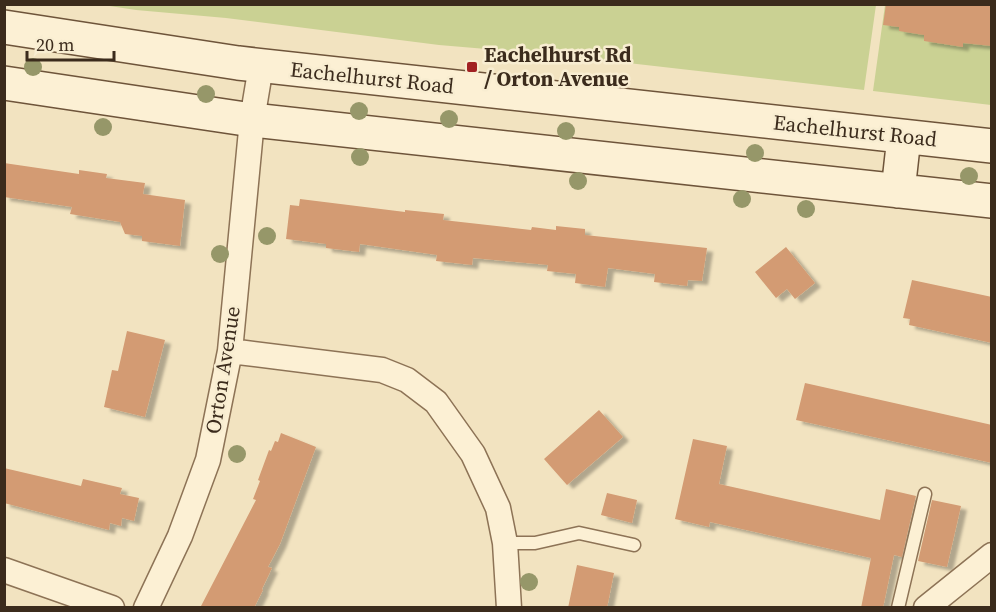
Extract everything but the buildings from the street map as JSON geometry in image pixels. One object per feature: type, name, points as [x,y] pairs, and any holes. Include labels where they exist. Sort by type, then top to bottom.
[{"type":"main road","name":"Eachelhurst Road","points":[[4,27],[261,66],[992,146]]},
{"type":"main road","points":[[4,82],[252,120],[992,201]]},
{"type":"main road","points":[[898,191],[904,137]]},
{"type":"street","name":"Orton Avenue","points":[[146,608],[180,536],[208,460],[230,351],[252,120],[261,66]]},
{"type":"street","points":[[230,351],[382,370],[407,380],[436,402],[473,454],[498,508],[505,543],[509,608]]},
{"type":"street","points":[[926,608],[992,555]]},
{"type":"street","points":[[4,570],[112,608]]},
{"type":"lane","points":[[898,608],[925,494]]},
{"type":"lane","points":[[505,543],[535,543],[579,533],[634,545]]},
{"type":"green space","points":[[103,5],[876,5],[864,90],[558,55],[439,45]]},
{"type":"green space","points":[[885,5],[991,5],[991,105],[873,91]]},
{"type":"place","name":"Eachelhurst Rd / Orton Avenue","points":[[472,67]]}]
